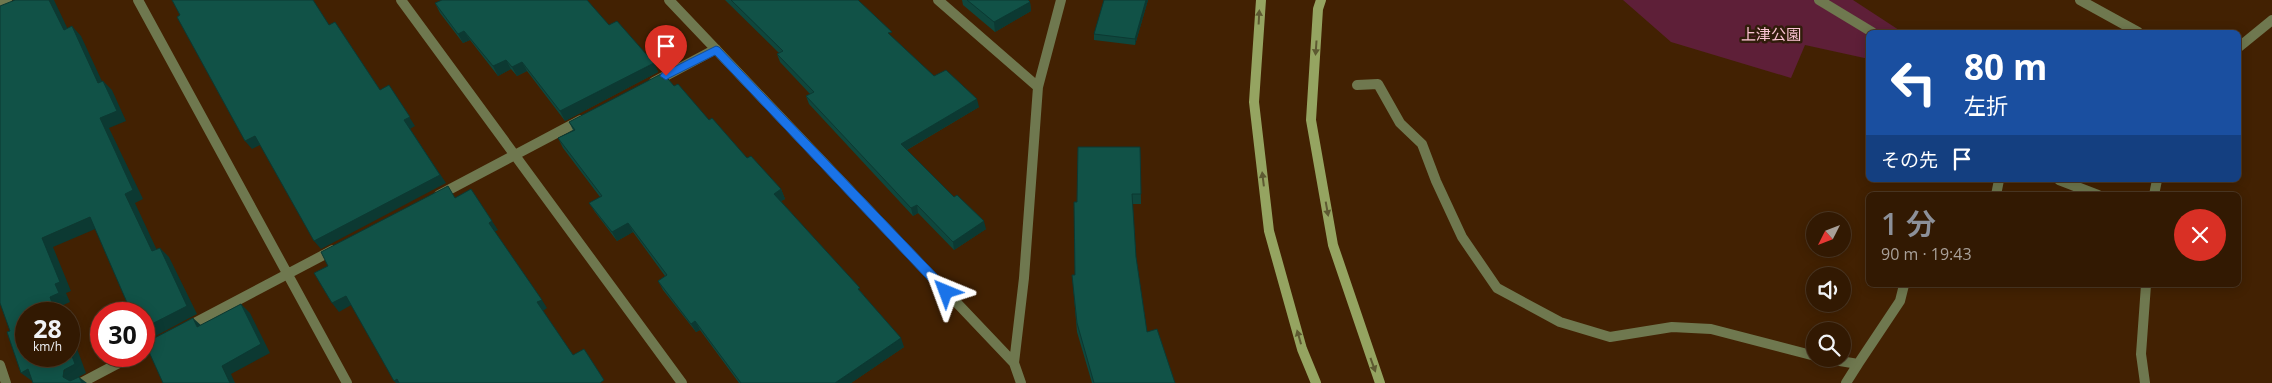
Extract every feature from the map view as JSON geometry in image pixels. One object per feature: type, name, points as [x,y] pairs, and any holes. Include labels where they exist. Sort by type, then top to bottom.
[{"type":"street","points":[[0,3],[7,0]]},
{"type":"street","points":[[138,0],[347,383]]},
{"type":"street","points":[[401,0],[682,383]]},
{"type":"street","points":[[669,0],[1014,363]]},
{"type":"street","points":[[938,0],[1038,87]]},
{"type":"street","points":[[1020,383],[1014,363],[1024,278],[1038,87],[1061,0]]},
{"type":"street","points":[[1261,0],[1254,102],[1269,231],[1302,349],[1316,383]]},
{"type":"street","points":[[1321,0],[1311,120],[1333,245],[1380,383]]},
{"type":"street","points":[[1819,0],[1869,30]]},
{"type":"street","points":[[2080,0],[2134,30]]},
{"type":"street","points":[[2241,45],[2272,20]]},
{"type":"street","points":[[646,86],[716,49]]},
{"type":"street","points":[[1357,85],[1378,84],[1400,123],[1422,144],[1436,181],[1462,237],[1497,288],[1560,322],[1610,337],[1672,327],[1711,328],[1806,354]]},
{"type":"street","points":[[427,201],[594,114]]},
{"type":"street","points":[[2064,182],[2090,192]]},
{"type":"street","points":[[178,332],[340,247]]},
{"type":"street","points":[[1846,383],[1900,301],[1904,287]]},
{"type":"street","points":[[2145,383],[2141,354],[2146,287]]},
{"type":"street","points":[[1851,363],[1858,364]]},
{"type":"street","points":[[0,365],[6,383]]},
{"type":"street","points":[[81,383],[111,367]]},
{"type":"green space","name":"上津公園","points":[[1623,0],[1853,0],[1899,30],[1866,30],[1866,58],[1805,45],[1791,78],[1671,42]]},
{"type":"building","points":[[15,0],[49,0],[64,30],[72,26],[98,83],[103,81],[117,111],[100,118],[133,190],[125,194],[152,251],[160,248],[187,306],[155,322],[155,302],[127,302],[90,217],[42,238],[60,282],[55,284],[59,293],[50,297],[52,302],[15,302],[15,355],[7,332],[10,331],[0,303],[0,6]]},
{"type":"building","points":[[172,0],[313,0],[329,25],[335,22],[380,90],[389,85],[410,117],[404,120],[440,175],[314,241],[255,136],[245,141],[177,17],[180,15]]},
{"type":"building","points":[[442,0],[587,0],[609,25],[617,21],[654,63],[560,111],[522,62],[512,67],[506,60],[493,66],[464,31],[458,34],[435,3]]},
{"type":"building","points":[[731,0],[858,0],[892,32],[888,33],[934,76],[946,70],[977,99],[901,144],[954,197],[957,195],[984,221],[953,242],[917,205],[911,208],[806,96],[814,92],[777,54],[783,51]]},
{"type":"building","points":[[967,0],[1028,0],[1030,2],[994,22]]},
{"type":"building","points":[[1104,0],[1146,0],[1135,39],[1094,34]]},
{"type":"building","points":[[663,73],[674,86],[678,84],[709,120],[712,118],[747,158],[751,156],[781,189],[774,194],[860,288],[858,289],[901,338],[835,383],[741,383],[695,321],[691,324],[658,281],[667,275],[628,223],[612,232],[589,203],[602,196],[558,138],[575,130],[569,122]]},
{"type":"building","points":[[1078,147],[1140,147],[1141,194],[1132,194],[1136,257],[1147,332],[1157,329],[1175,383],[1094,383],[1077,323],[1072,275],[1075,275],[1074,202],[1077,202]]},
{"type":"building","points":[[448,186],[455,198],[471,189],[492,221],[489,223],[542,300],[537,302],[573,355],[584,349],[604,380],[600,383],[399,383],[397,379],[394,381],[346,296],[332,303],[314,273],[328,266],[321,252]]},
{"type":"building","points":[[241,304],[261,344],[222,366],[230,383],[163,383],[155,365],[155,338],[193,318],[197,327]]},
{"type":"building","points":[[19,367],[70,367],[64,370],[63,377],[70,381],[79,377],[82,383],[33,383],[28,369],[21,373]]},
{"type":"route","points":[[666,76],[716,49],[946,292]]}]
